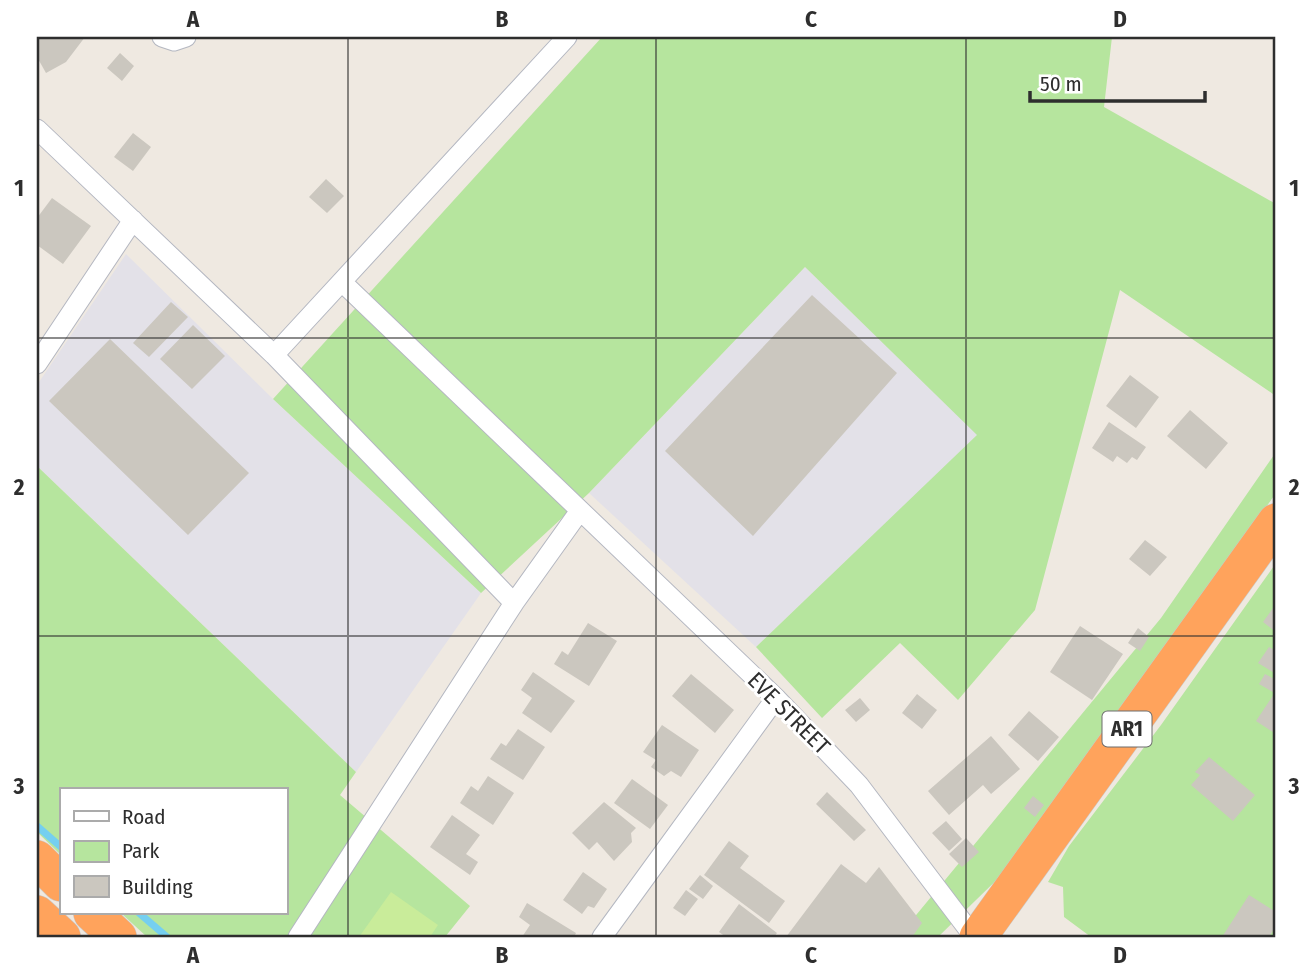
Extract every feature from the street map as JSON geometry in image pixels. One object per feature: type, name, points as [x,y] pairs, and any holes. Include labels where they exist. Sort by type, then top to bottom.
[{"type":"highway","name":"AR1","points":[[976,937],[1276,522]]},
{"type":"highway","points":[[37,859],[60,882]]},
{"type":"highway","points":[[37,914],[62,937]]},
{"type":"highway","points":[[93,914],[118,937]]},
{"type":"street","points":[[162,37],[174,41],[186,37]]},
{"type":"street","points":[[274,355],[567,37]]},
{"type":"street","points":[[37,129],[274,355],[514,603]]},
{"type":"street","points":[[37,364],[133,220]]},
{"type":"street","name":"EVE STREET","points":[[343,283],[776,698],[859,785],[976,937]]},
{"type":"street","points":[[298,937],[514,603],[579,512]]},
{"type":"street","points":[[602,937],[776,698]]},
{"type":"shaded area","points":[[126,254],[273,399],[481,593],[356,772],[37,466],[37,385]]},
{"type":"shaded area","points":[[805,267],[978,435],[756,647],[589,493]]},
{"type":"green space","points":[[602,37],[1112,37],[1104,107],[1276,204],[1276,396],[1120,290],[1035,610],[958,700],[900,643],[822,718],[756,647],[977,435],[805,267],[589,493],[481,593],[273,399]]},
{"type":"green space","points":[[1276,452],[1276,493],[1013,864],[938,937],[898,937],[1161,618]]},
{"type":"green space","points":[[37,466],[356,772],[340,795],[470,906],[445,937],[147,937],[122,914],[287,914],[287,788],[60,788],[60,854],[37,832]]},
{"type":"green space","points":[[1276,563],[1276,937],[1091,937],[1064,917],[1063,887],[1048,882],[1069,846],[1161,725]]},
{"type":"green space","points":[[391,892],[438,925],[430,937],[359,937]]},
{"type":"building","points":[[39,37],[85,37],[66,62],[46,73],[37,57]]},
{"type":"building","points":[[120,53],[134,66],[122,81],[107,68]]},
{"type":"building","points":[[133,133],[151,147],[133,171],[114,157]]},
{"type":"building","points":[[326,179],[344,196],[327,213],[309,197]]},
{"type":"building","points":[[52,198],[91,226],[63,264],[37,245],[37,218]]},
{"type":"building","points":[[812,295],[897,373],[753,536],[665,451]]},
{"type":"building","points":[[171,302],[188,317],[149,357],[133,343]]},
{"type":"building","points":[[193,325],[225,356],[192,389],[160,359]]},
{"type":"building","points":[[110,339],[249,473],[188,535],[49,401]]},
{"type":"building","points":[[1130,375],[1159,397],[1136,428],[1106,406]]},
{"type":"building","points":[[1190,410],[1228,443],[1206,469],[1167,436]]},
{"type":"building","points":[[1109,422],[1146,447],[1137,460],[1132,457],[1127,463],[1117,456],[1113,462],[1092,448]]},
{"type":"building","points":[[1145,540],[1167,557],[1150,576],[1129,559]]},
{"type":"building","points":[[1276,604],[1276,632],[1263,622]]},
{"type":"building","points":[[588,623],[617,641],[589,686],[554,664],[562,651],[568,655]]},
{"type":"building","points":[[1080,626],[1123,654],[1092,700],[1050,672]]},
{"type":"building","points":[[1138,628],[1149,637],[1140,651],[1128,643]]},
{"type":"building","points":[[1269,647],[1276,651],[1276,674],[1258,663]]},
{"type":"building","points":[[533,672],[575,701],[551,733],[522,713],[532,698],[521,690]]},
{"type":"building","points":[[691,674],[734,710],[715,733],[672,696]]},
{"type":"building","points":[[1265,674],[1276,680],[1273,692],[1259,684]]},
{"type":"building","points":[[1276,691],[1276,734],[1256,721]]},
{"type":"building","points":[[917,694],[937,710],[922,729],[902,713]]},
{"type":"building","points":[[860,698],[870,710],[856,722],[845,710]]},
{"type":"building","points":[[1029,711],[1059,737],[1038,761],[1008,735]]},
{"type":"building","points":[[662,725],[699,750],[681,777],[671,771],[664,776],[651,767],[656,760],[643,752]]},
{"type":"building","points":[[518,729],[545,747],[523,780],[490,759],[501,743],[506,746]]},
{"type":"building","points":[[991,736],[1020,769],[991,794],[983,785],[949,815],[928,791]]},
{"type":"building","points":[[1209,757],[1255,795],[1233,821],[1191,785],[1200,775],[1195,772]]},
{"type":"building","points":[[488,776],[514,793],[493,825],[460,803],[471,786],[478,791]]},
{"type":"building","points":[[632,779],[668,805],[650,829],[614,803]]},
{"type":"building","points":[[827,792],[866,830],[854,841],[816,804]]},
{"type":"building","points":[[1033,796],[1044,805],[1035,817],[1024,808]]},
{"type":"building","points":[[604,802],[636,828],[631,833],[632,842],[614,861],[597,842],[589,850],[572,833]]},
{"type":"building","points":[[452,815],[480,835],[466,854],[478,862],[470,875],[430,847]]},
{"type":"building","points":[[946,821],[962,839],[949,851],[932,833]]},
{"type":"building","points":[[966,838],[979,852],[962,867],[949,854]]},
{"type":"building","points":[[729,841],[749,856],[740,868],[785,901],[769,923],[704,875]]},
{"type":"building","points":[[841,864],[866,883],[879,867],[922,923],[912,937],[786,937]]},
{"type":"building","points":[[583,872],[607,889],[594,908],[588,906],[582,914],[563,900]]},
{"type":"building","points":[[700,875],[713,886],[703,899],[689,889]]},
{"type":"building","points":[[686,890],[698,899],[685,916],[673,908]]},
{"type":"building","points":[[1249,895],[1276,912],[1276,926],[1269,937],[1222,937]]},
{"type":"building","points":[[527,903],[576,933],[574,937],[522,937],[530,925],[519,917]]},
{"type":"building","points":[[739,904],[777,933],[774,937],[726,937],[719,932]]},
{"type":"waterway","points":[[37,826],[60,846]]},
{"type":"waterway","points":[[140,914],[167,937]]}]
